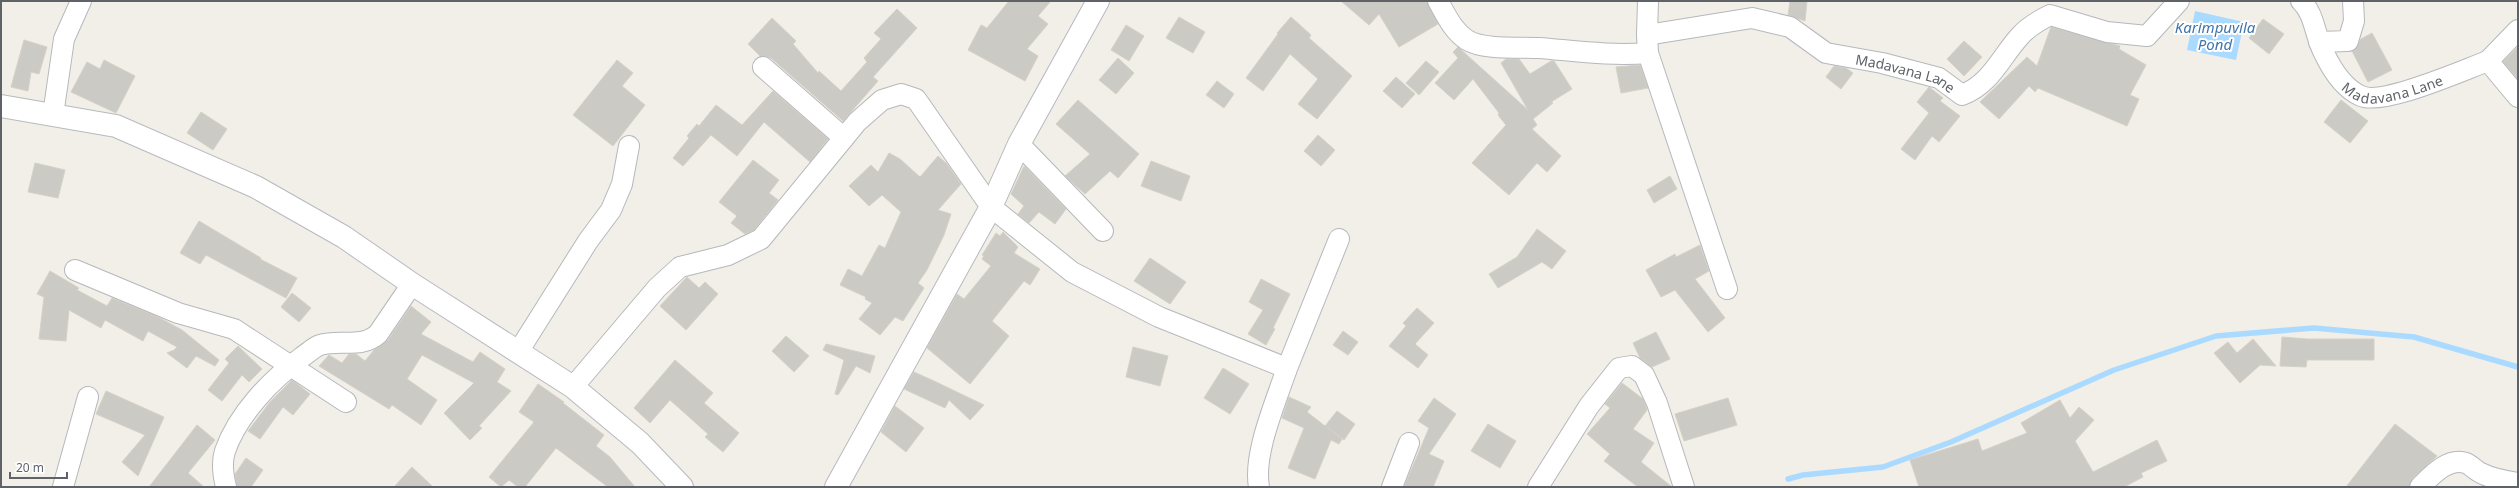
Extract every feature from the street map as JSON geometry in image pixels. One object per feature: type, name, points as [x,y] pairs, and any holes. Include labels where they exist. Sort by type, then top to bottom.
[{"type":"main road","points":[[836,487],[991,207],[1019,144],[1098,1]]},
{"type":"main road","points":[[1,106],[116,126],[256,188],[344,237],[412,284],[573,387],[640,443],[682,487]]},
{"type":"street","points":[[1438,1],[1454,28],[1468,40],[1493,46],[1592,54],[1648,44]]},
{"type":"street","points":[[1648,1],[1648,44],[1726,289]]},
{"type":"street","name":"Madavana Lane","points":[[1648,44],[1752,18],[1790,27],[1826,53],[1882,63],[1939,78],[1962,95],[1976,89],[1988,80],[2020,35],[2050,15],[2107,32],[2146,36],[2179,1]]},
{"type":"street","name":"Madavana Lane","points":[[2301,1],[2308,10],[2319,42],[2334,73],[2352,91],[2362,97],[2372,99],[2404,92],[2488,61]]},
{"type":"street","points":[[2319,42],[2348,41],[2354,22],[2353,1]]},
{"type":"street","points":[[53,115],[64,39],[79,2]]},
{"type":"street","points":[[2518,30],[2488,61],[2518,97]]},
{"type":"street","points":[[763,67],[844,138]]},
{"type":"street","points":[[573,387],[657,288],[680,267],[728,255],[761,239],[857,122],[882,100],[901,94],[916,99],[991,207],[1072,272],[1159,317],[1257,355],[1284,367],[1286,371]]},
{"type":"street","points":[[1019,144],[1103,230]]},
{"type":"street","points":[[518,352],[588,241],[611,210],[622,184],[629,146]]},
{"type":"street","points":[[1259,487],[1257,474],[1269,423],[1286,371],[1339,239]]},
{"type":"street","points":[[75,270],[178,313],[234,329],[346,402]]},
{"type":"street","points":[[226,487],[223,472],[225,452],[235,430],[270,384],[290,366],[318,346],[336,342],[352,344],[372,340],[378,334],[412,284]]},
{"type":"street","points":[[1538,487],[1593,401],[1619,368],[1632,366],[1644,375],[1657,403],[1684,487]]},
{"type":"street","points":[[63,487],[88,397]]},
{"type":"street","points":[[1392,487],[1409,443]]},
{"type":"street","points":[[2420,487],[2430,477],[2447,465],[2459,462],[2466,463],[2482,474],[2518,483]]},
{"type":"water","name":"Karimpuvila Pond","points":[[2195,11],[2244,22],[2236,60],[2187,50]]},
{"type":"building","points":[[1009,1],[1051,1],[1038,16],[1048,24],[1027,49],[1038,56],[1025,81],[968,50],[981,25],[987,28]]},
{"type":"building","points":[[1341,1],[1427,1],[1438,24],[1399,47],[1379,14],[1369,25]]},
{"type":"building","points":[[1790,1],[1807,1],[1805,21],[1788,15]]},
{"type":"building","points":[[897,9],[917,28],[873,77],[878,81],[843,121],[771,58],[760,56],[748,44],[772,18],[796,41],[793,44],[818,73],[819,71],[841,91],[867,62],[864,58],[881,39],[874,33]]},
{"type":"building","points":[[1179,17],[1205,32],[1193,53],[1166,38]]},
{"type":"building","points":[[1291,17],[1311,35],[1309,38],[1352,76],[1317,119],[1298,104],[1318,79],[1290,54],[1263,91],[1246,78],[1278,34],[1277,33]]},
{"type":"building","points":[[2263,19],[2284,34],[2269,54],[2249,38]]},
{"type":"building","points":[[1126,25],[1144,36],[1129,61],[1111,50]]},
{"type":"building","points":[[2051,27],[2120,46],[2119,49],[2146,65],[2130,95],[2139,99],[2127,126],[2038,88],[2035,92],[2029,86],[1999,119],[1980,102],[2027,57],[2037,66]]},
{"type":"building","points":[[2372,33],[2392,70],[2368,82],[2352,51],[2355,50],[2361,39]]},
{"type":"building","points":[[24,40],[47,47],[39,74],[31,72],[28,91],[11,87]]},
{"type":"building","points":[[1964,41],[1982,57],[1964,76],[1947,59]]},
{"type":"building","points":[[1458,47],[1528,110],[1501,63],[1506,59],[1519,59],[1530,74],[1551,61],[1554,61],[1572,89],[1551,102],[1553,103],[1533,119],[1537,125],[1532,129],[1561,156],[1547,172],[1537,163],[1509,195],[1472,163],[1506,125],[1498,115],[1499,113],[1473,79],[1454,100],[1435,83],[1458,58],[1453,52]]},
{"type":"building","points":[[2518,47],[2518,79],[2503,62]]},
{"type":"building","points":[[1118,58],[1134,73],[1116,94],[1099,80]]},
{"type":"building","points":[[104,60],[135,76],[116,113],[71,92],[87,62],[100,69]]},
{"type":"building","points":[[617,60],[633,73],[622,86],[645,105],[613,146],[573,115]]},
{"type":"building","points":[[1426,61],[1439,72],[1419,95],[1406,83]]},
{"type":"building","points":[[1640,65],[1648,88],[1621,93],[1616,67]]},
{"type":"building","points":[[1834,66],[1846,68],[1853,73],[1841,89],[1826,77]]},
{"type":"building","points":[[1396,77],[1415,94],[1402,108],[1383,91]]},
{"type":"building","points":[[1217,81],[1234,94],[1224,108],[1206,95]]},
{"type":"building","points":[[1929,87],[1943,98],[1940,101],[1960,116],[1939,142],[1932,136],[1915,160],[1901,149],[1929,113],[1917,102]]},
{"type":"building","points":[[773,91],[828,139],[810,162],[764,122],[737,156],[711,135],[683,166],[673,158],[689,138],[687,136],[697,124],[699,126],[716,105],[742,125]]},
{"type":"building","points":[[1078,100],[1139,154],[1118,178],[1110,171],[1085,194],[1065,176],[1090,154],[1056,124]]},
{"type":"building","points":[[2341,100],[2368,121],[2350,143],[2324,122]]},
{"type":"building","points":[[201,112],[227,129],[213,150],[187,133]]},
{"type":"building","points":[[1318,135],[1335,150],[1321,166],[1304,151]]},
{"type":"building","points":[[889,153],[900,159],[920,177],[938,156],[947,164],[961,184],[938,210],[951,214],[944,235],[927,270],[918,283],[924,288],[903,321],[895,317],[880,335],[859,319],[872,303],[865,299],[866,297],[840,285],[848,269],[862,276],[879,245],[885,248],[901,212],[882,195],[869,206],[849,186],[871,165],[878,172]]},
{"type":"building","points":[[753,160],[779,180],[769,193],[778,200],[754,230],[745,234],[731,223],[737,216],[719,202]]},
{"type":"building","points":[[1151,161],[1190,176],[1181,201],[1141,186]]},
{"type":"building","points":[[35,163],[65,170],[58,198],[28,192]]},
{"type":"building","points":[[1024,166],[1066,209],[1055,224],[1039,212],[1029,223],[1018,214],[1024,206],[1011,194]]},
{"type":"building","points":[[1670,176],[1677,189],[1654,203],[1647,190]]},
{"type":"building","points":[[199,221],[261,258],[260,259],[297,278],[286,298],[206,255],[200,264],[180,253]]},
{"type":"building","points":[[1537,229],[1566,251],[1552,269],[1542,262],[1498,288],[1489,274],[1517,257]]},
{"type":"building","points":[[1003,232],[1018,247],[1014,253],[1040,269],[1030,285],[1024,281],[992,321],[1009,336],[970,384],[927,348],[957,294],[964,299],[991,266],[982,259],[984,256],[982,255],[996,233],[1000,236]]},
{"type":"building","points":[[1700,245],[1709,271],[1695,279],[1725,318],[1708,332],[1675,290],[1661,297],[1646,270],[1675,254],[1676,257]]},
{"type":"building","points":[[1150,258],[1186,282],[1170,304],[1134,281]]},
{"type":"building","points":[[50,271],[79,288],[77,290],[107,306],[112,298],[158,317],[182,330],[219,360],[215,366],[196,356],[187,368],[167,353],[177,347],[148,331],[143,341],[105,320],[101,328],[69,310],[66,341],[39,339],[44,297],[37,294]]},
{"type":"building","points":[[687,277],[699,288],[705,282],[718,294],[686,330],[660,306]]},
{"type":"building","points":[[1261,279],[1290,294],[1273,328],[1275,329],[1266,345],[1248,334],[1263,310],[1249,302]]},
{"type":"building","points":[[292,293],[311,308],[299,322],[281,307]]},
{"type":"building","points":[[411,306],[431,322],[421,334],[473,362],[480,352],[505,369],[497,382],[511,391],[479,426],[482,428],[470,440],[444,413],[474,383],[422,355],[407,379],[437,400],[421,425],[392,405],[389,409],[319,366],[329,355],[342,363],[349,354],[356,354],[365,361],[374,350],[388,340]]},
{"type":"building","points":[[1417,308],[1434,323],[1415,344],[1428,355],[1418,368],[1389,346],[1406,326],[1403,323]]},
{"type":"building","points":[[1343,331],[1358,342],[1348,355],[1333,345]]},
{"type":"building","points":[[1656,332],[1670,359],[1652,367],[1640,358],[1633,343]]},
{"type":"building","points":[[786,336],[809,356],[794,372],[772,351]]},
{"type":"building","points":[[2282,337],[2308,339],[2374,339],[2374,360],[2307,360],[2306,367],[2280,366]]},
{"type":"building","points":[[2253,339],[2276,366],[2260,365],[2240,383],[2214,353],[2228,342],[2237,353]]},
{"type":"building","points":[[826,344],[875,356],[870,373],[856,366],[838,395],[835,394],[844,360],[823,350]]},
{"type":"building","points":[[238,346],[262,369],[249,382],[242,375],[222,401],[208,390],[229,363],[225,359]]},
{"type":"building","points":[[1133,347],[1168,356],[1160,386],[1126,377]]},
{"type":"building","points":[[675,360],[713,393],[704,403],[739,433],[723,452],[705,437],[708,434],[670,400],[650,423],[634,408]]},
{"type":"building","points":[[1223,368],[1249,384],[1230,414],[1204,398]]},
{"type":"building","points":[[914,372],[984,405],[970,420],[949,400],[945,408],[904,389]]},
{"type":"building","points":[[292,380],[310,394],[293,415],[283,407],[260,439],[248,431],[270,402]]},
{"type":"building","points":[[1622,383],[1643,399],[1647,410],[1633,429],[1654,443],[1641,462],[1672,487],[1638,487],[1604,461],[1610,454],[1587,434],[1610,408],[1605,404]]},
{"type":"building","points":[[538,384],[564,402],[563,403],[604,435],[596,446],[610,457],[635,487],[608,487],[556,448],[525,487],[518,487],[509,480],[501,487],[489,477],[534,422],[519,412]]},
{"type":"building","points":[[106,391],[164,417],[138,476],[122,462],[145,435],[96,414]]},
{"type":"building","points":[[1289,397],[1311,407],[1307,412],[1325,426],[1337,411],[1355,424],[1344,440],[1327,427],[1342,439],[1339,444],[1331,440],[1315,479],[1288,468],[1304,428],[1282,418]]},
{"type":"building","points":[[1434,398],[1456,414],[1429,454],[1444,461],[1433,487],[1404,487],[1429,428],[1418,421]]},
{"type":"building","points":[[1728,398],[1737,425],[1684,441],[1675,414]]},
{"type":"building","points":[[2060,400],[2070,418],[2079,407],[2094,420],[2075,441],[2093,472],[2157,440],[2167,461],[2141,473],[2143,477],[2124,487],[1919,487],[1910,460],[1978,439],[1982,451],[2027,433],[2021,423]]},
{"type":"building","points":[[895,406],[924,428],[906,452],[881,432]]},
{"type":"building","points":[[1488,424],[1516,441],[1500,468],[1471,451]]},
{"type":"building","points":[[2395,424],[2437,456],[2412,479],[2409,487],[2346,487]]},
{"type":"building","points":[[197,425],[215,440],[188,473],[204,487],[149,487]]},
{"type":"building","points":[[246,458],[263,470],[251,487],[237,487],[235,474]]},
{"type":"building","points":[[412,467],[433,487],[394,487]]},
{"type":"waterway","points":[[1788,479],[1803,475],[1883,467],[1951,442],[2114,370],[2216,336],[2314,328],[2414,337],[2518,367]]}]
